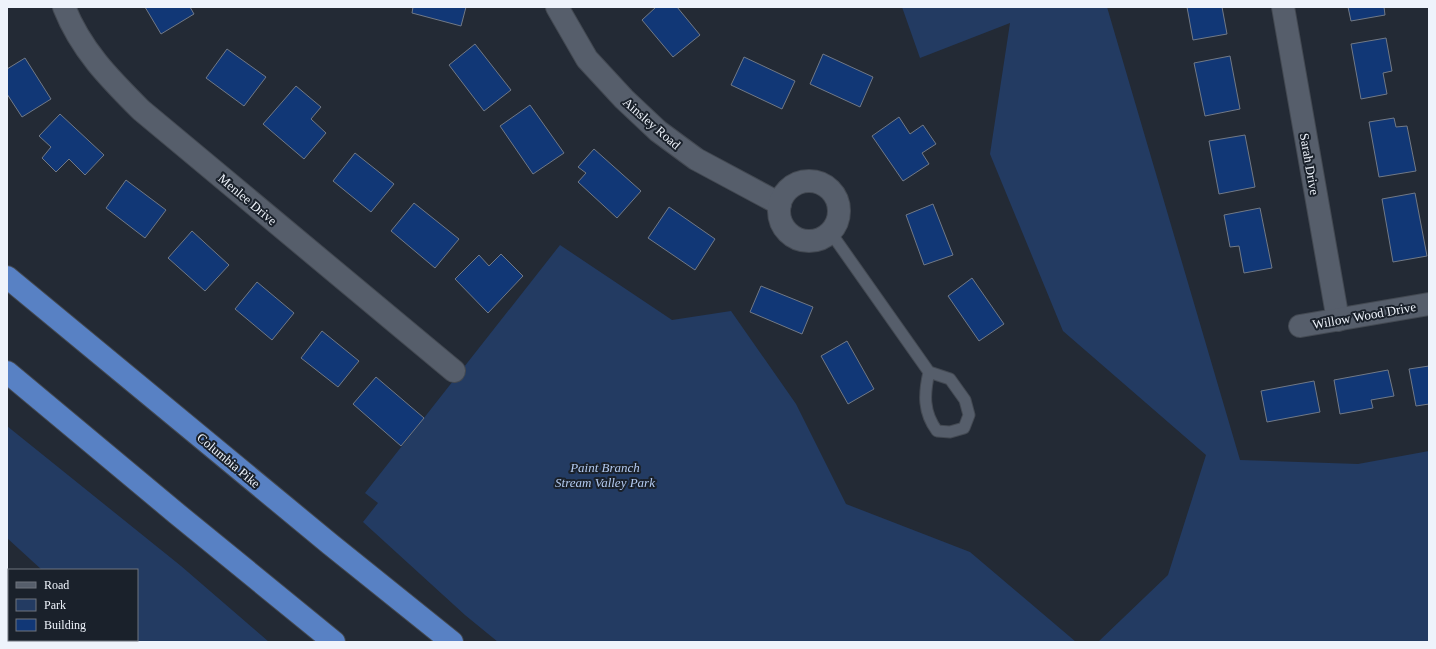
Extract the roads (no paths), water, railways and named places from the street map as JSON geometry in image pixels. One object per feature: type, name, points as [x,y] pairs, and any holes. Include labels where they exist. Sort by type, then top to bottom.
[{"type":"highway","name":"Columbia Pike","points":[[7,277],[324,539],[452,642]]},
{"type":"highway","points":[[7,372],[334,642]]},
{"type":"street","name":"Menlee Drive","points":[[64,7],[72,27],[101,70],[141,110],[454,371]]},
{"type":"street","name":"Ainsley Road","points":[[557,7],[587,59],[624,99],[658,131],[696,159],[780,204]]},
{"type":"street","name":"Sarah Drive","points":[[1283,7],[1338,320]]},
{"type":"street","points":[[808,181],[817,182],[826,186],[834,193],[838,201],[840,211],[838,220],[830,232],[816,241],[806,242],[796,239],[787,232],[781,224],[779,214],[780,204],[784,194],[790,187],[808,181]]},
{"type":"street","name":"Willow Wood Drive","points":[[1300,326],[1429,304]]},
{"type":"lane","points":[[830,232],[929,372],[950,379],[965,400],[969,415],[964,428],[950,432],[937,431],[930,421],[925,406],[924,392],[929,372]]},
{"type":"park label","name":"Paint Branch Stream Valley Park","points":[[605,474]]}]
